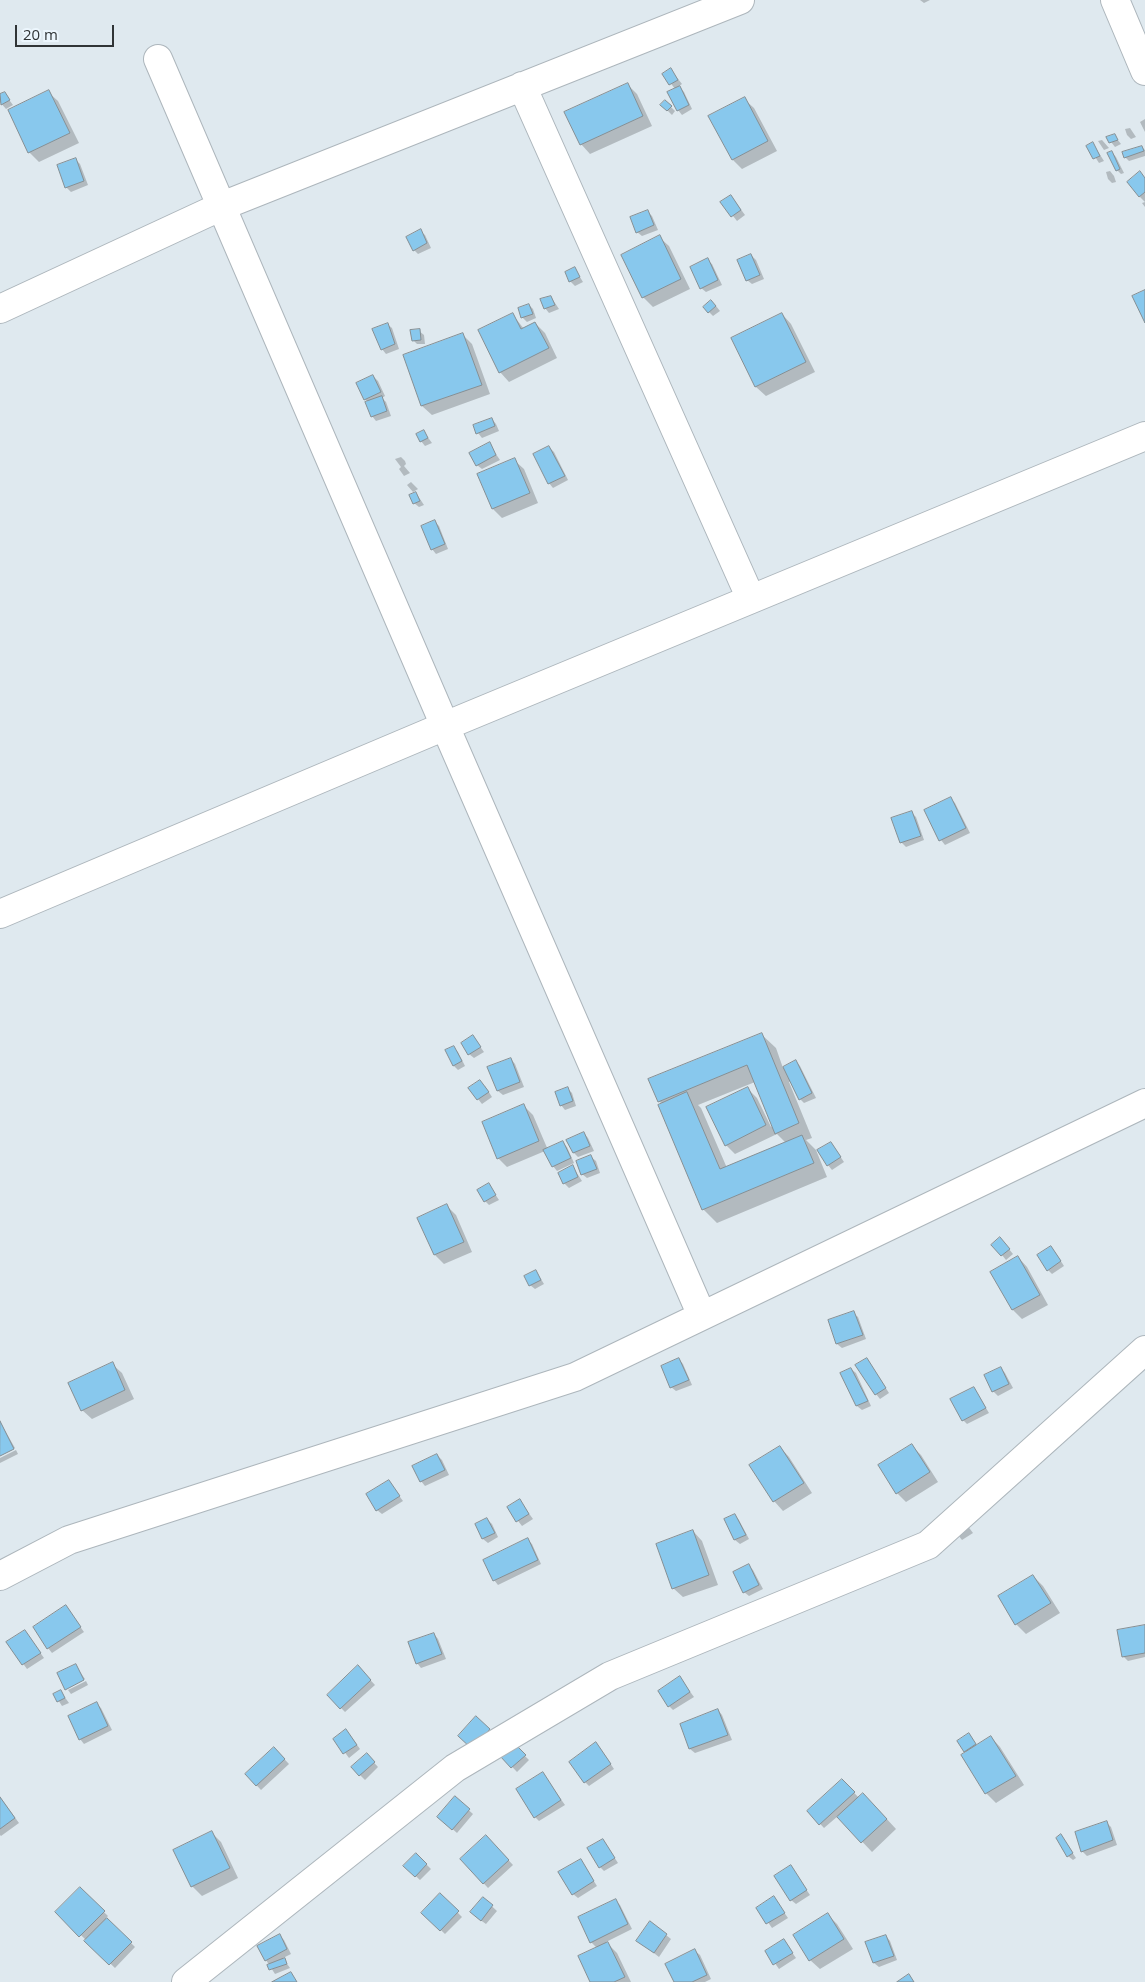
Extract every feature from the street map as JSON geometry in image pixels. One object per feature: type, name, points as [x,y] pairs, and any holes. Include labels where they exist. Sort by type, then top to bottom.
[{"type":"street","points":[[0,309],[222,206],[740,0]]},
{"type":"street","points":[[1115,0],[1145,71]]},
{"type":"street","points":[[158,59],[445,726],[702,1316]]},
{"type":"street","points":[[522,86],[751,599]]},
{"type":"street","points":[[0,914],[445,726],[1145,436]]},
{"type":"street","points":[[0,1576],[68,1540],[575,1377],[1145,1103]]},
{"type":"street","points":[[186,1982],[454,1768],[610,1676],[928,1545],[1145,1350]]},
{"type":"building","points":[[671,68],[678,80],[669,85],[662,74]]},
{"type":"building","points":[[628,83],[643,116],[580,145],[564,112]]},
{"type":"building","points":[[680,86],[689,105],[677,111],[667,92]]},
{"type":"building","points":[[49,90],[70,133],[28,153],[8,110]]},
{"type":"building","points":[[5,92],[10,100],[1,105],[0,94]]},
{"type":"building","points":[[745,97],[768,141],[732,160],[708,116]]},
{"type":"building","points":[[665,100],[672,106],[667,111],[660,105]]},
{"type":"building","points":[[1115,134],[1118,140],[1109,143],[1106,137]]},
{"type":"building","points":[[1093,142],[1100,156],[1093,159],[1086,146]]},
{"type":"building","points":[[1142,146],[1144,151],[1124,158],[1122,152]]},
{"type":"building","points":[[1112,151],[1120,169],[1116,171],[1107,153]]},
{"type":"building","points":[[76,158],[84,181],[65,188],[57,165]]},
{"type":"building","points":[[1140,171],[1145,178],[1145,192],[1139,197],[1127,182]]},
{"type":"building","points":[[731,195],[741,210],[731,217],[720,202]]},
{"type":"building","points":[[648,210],[654,225],[636,233],[630,217]]},
{"type":"building","points":[[421,229],[427,243],[413,251],[406,237]]},
{"type":"building","points":[[660,235],[681,279],[642,298],[621,255]]},
{"type":"building","points":[[751,254],[760,275],[746,281],[737,260]]},
{"type":"building","points":[[708,258],[718,280],[700,289],[690,267]]},
{"type":"building","points":[[575,267],[580,277],[569,282],[565,272]]},
{"type":"building","points":[[1145,290],[1145,323],[1132,296]]},
{"type":"building","points":[[551,296],[555,305],[544,309],[540,299]]},
{"type":"building","points":[[711,300],[716,306],[708,313],[703,307]]},
{"type":"building","points":[[529,304],[533,314],[521,318],[518,308]]},
{"type":"building","points":[[513,313],[521,329],[535,322],[549,348],[499,373],[478,330]]},
{"type":"building","points":[[782,313],[806,362],[755,387],[731,338]]},
{"type":"building","points":[[388,323],[395,344],[381,350],[372,329]]},
{"type":"building","points":[[420,329],[421,340],[412,341],[410,330]]},
{"type":"building","points":[[463,333],[482,385],[421,406],[403,355]]},
{"type":"building","points":[[373,375],[381,392],[364,400],[356,383]]},
{"type":"building","points":[[382,396],[387,411],[371,417],[365,402]]},
{"type":"building","points":[[492,418],[495,426],[476,434],[473,425]]},
{"type":"building","points":[[424,430],[428,438],[420,442],[416,434]]},
{"type":"building","points":[[490,442],[496,455],[476,466],[469,453]]},
{"type":"building","points":[[549,446],[565,476],[548,484],[533,454]]},
{"type":"building","points":[[515,458],[530,493],[492,509],[477,474]]},
{"type":"building","points":[[416,492],[420,501],[413,504],[409,495]]},
{"type":"building","points":[[435,520],[445,544],[431,550],[421,526]]},
{"type":"building","points":[[951,797],[966,828],[939,841],[924,810]]},
{"type":"building","points":[[912,811],[921,836],[900,843],[891,818]]},
{"type":"building","points":[[762,1033],[799,1123],[775,1134],[747,1065],[658,1102],[648,1079]]},
{"type":"building","points":[[473,1035],[481,1047],[468,1055],[461,1043]]},
{"type":"building","points":[[454,1046],[462,1061],[453,1066],[445,1050]]},
{"type":"building","points":[[511,1058],[520,1082],[497,1091],[487,1067]]},
{"type":"building","points":[[796,1060],[812,1093],[799,1100],[783,1067]]},
{"type":"building","points":[[480,1080],[489,1092],[477,1100],[468,1088]]},
{"type":"building","points":[[568,1087],[573,1101],[560,1106],[555,1092]]},
{"type":"building","points":[[748,1087],[766,1125],[725,1146],[706,1107]]},
{"type":"building","points":[[687,1092],[720,1169],[802,1135],[814,1163],[702,1210],[658,1105]]},
{"type":"building","points":[[524,1104],[539,1141],[497,1159],[482,1122]]},
{"type":"building","points":[[584,1132],[590,1146],[573,1153],[566,1140]]},
{"type":"building","points":[[563,1141],[571,1158],[552,1167],[543,1150]]},
{"type":"building","points":[[831,1142],[841,1157],[827,1166],[817,1150]]},
{"type":"building","points":[[591,1155],[597,1169],[581,1175],[576,1161]]},
{"type":"building","points":[[573,1165],[578,1177],[563,1184],[558,1173]]},
{"type":"building","points":[[489,1183],[496,1195],[484,1202],[477,1190]]},
{"type":"building","points":[[447,1204],[464,1242],[434,1255],[417,1218]]},
{"type":"building","points":[[1000,1237],[1010,1249],[1001,1256],[991,1245]]},
{"type":"building","points":[[1051,1246],[1061,1261],[1047,1271],[1037,1255]]},
{"type":"building","points":[[1018,1256],[1040,1295],[1012,1310],[990,1272]]},
{"type":"building","points":[[536,1270],[541,1280],[529,1286],[524,1276]]},
{"type":"building","points":[[854,1311],[863,1335],[836,1344],[828,1320]]},
{"type":"building","points":[[679,1358],[689,1380],[670,1388],[661,1366]]},
{"type":"building","points":[[867,1358],[886,1388],[875,1395],[855,1365]]},
{"type":"building","points":[[113,1362],[125,1390],[81,1411],[68,1383]]},
{"type":"building","points":[[1001,1367],[1009,1384],[992,1392],[984,1375]]},
{"type":"building","points":[[851,1368],[868,1401],[856,1406],[840,1373]]},
{"type":"building","points":[[974,1387],[986,1408],[962,1421],[950,1399]]},
{"type":"building","points":[[0,1421],[14,1449],[0,1456]]},
{"type":"building","points":[[912,1444],[930,1472],[896,1494],[878,1465]]},
{"type":"building","points":[[780,1446],[804,1483],[773,1502],[749,1465]]},
{"type":"building","points":[[437,1454],[445,1470],[420,1482],[412,1466]]},
{"type":"building","points":[[389,1480],[400,1496],[376,1511],[366,1494]]},
{"type":"building","points":[[520,1499],[529,1514],[516,1522],[507,1507]]},
{"type":"building","points":[[735,1514],[746,1535],[734,1540],[724,1519]]},
{"type":"building","points":[[487,1518],[495,1533],[482,1539],[475,1524]]},
{"type":"building","points":[[693,1530],[709,1575],[672,1589],[656,1544]]},
{"type":"building","points":[[528,1538],[538,1560],[493,1581],[483,1560]]},
{"type":"building","points":[[749,1564],[759,1585],[743,1593],[733,1572]]},
{"type":"building","points":[[1033,1575],[1051,1603],[1015,1625],[998,1596]]},
{"type":"building","points":[[66,1605],[81,1627],[47,1649],[33,1627]]},
{"type":"building","points":[[1145,1625],[1145,1653],[1122,1657],[1117,1630]]},
{"type":"building","points":[[25,1630],[41,1653],[22,1665],[6,1642]]},
{"type":"building","points":[[434,1633],[442,1654],[416,1664],[408,1642]]},
{"type":"building","points":[[76,1664],[84,1680],[65,1690],[57,1673]]},
{"type":"building","points":[[358,1665],[371,1680],[340,1709],[327,1695]]},
{"type":"building","points":[[680,1676],[690,1692],[668,1707],[658,1691]]},
{"type":"building","points":[[61,1690],[65,1698],[57,1702],[53,1694]]},
{"type":"building","points":[[97,1702],[108,1726],[79,1740],[68,1716]]},
{"type":"building","points":[[718,1709],[728,1735],[689,1749],[680,1724]]},
{"type":"building","points":[[476,1716],[490,1729],[472,1749],[458,1736]]},
{"type":"building","points":[[346,1729],[357,1745],[343,1754],[333,1739]]},
{"type":"building","points":[[969,1733],[976,1744],[964,1752],[957,1741]]},
{"type":"building","points":[[991,1736],[1016,1776],[985,1794],[961,1755]]},
{"type":"building","points":[[596,1742],[611,1764],[584,1783],[569,1762]]},
{"type":"building","points":[[514,1743],[526,1755],[511,1768],[500,1756]]},
{"type":"building","points":[[274,1747],[285,1759],[256,1786],[245,1774]]},
{"type":"building","points":[[367,1753],[375,1762],[359,1776],[351,1767]]},
{"type":"building","points":[[543,1772],[561,1800],[534,1818],[516,1789]]},
{"type":"building","points":[[842,1779],[855,1792],[819,1825],[807,1811]]},
{"type":"building","points":[[863,1793],[887,1819],[861,1843],[837,1817]]},
{"type":"building","points":[[455,1796],[470,1809],[452,1830],[437,1817]]},
{"type":"building","points":[[0,1797],[15,1818],[0,1829]]},
{"type":"building","points":[[1107,1821],[1113,1840],[1081,1852],[1075,1832]]},
{"type":"building","points":[[212,1831],[230,1868],[191,1887],[173,1850]]},
{"type":"building","points":[[1061,1834],[1073,1853],[1067,1857],[1056,1838]]},
{"type":"building","points":[[486,1835],[509,1860],[483,1884],[460,1859]]},
{"type":"building","points":[[603,1839],[615,1858],[599,1868],[587,1848]]},
{"type":"building","points":[[416,1853],[427,1864],[415,1877],[403,1866]]},
{"type":"building","points":[[581,1859],[594,1881],[572,1895],[558,1872]]},
{"type":"building","points":[[791,1865],[807,1890],[790,1901],[774,1876]]},
{"type":"building","points":[[80,1887],[105,1911],[79,1937],[55,1912]]},
{"type":"building","points":[[440,1893],[459,1911],[440,1931],[421,1913]]},
{"type":"building","points":[[774,1896],[785,1913],[766,1924],[756,1908]]},
{"type":"building","points":[[483,1897],[493,1905],[481,1921],[470,1912]]},
{"type":"building","points":[[616,1899],[628,1924],[590,1943],[578,1917]]},
{"type":"building","points":[[828,1913],[844,1939],[809,1961],[793,1935]]},
{"type":"building","points":[[107,1918],[132,1942],[109,1965],[84,1941]]},
{"type":"building","points":[[650,1921],[667,1934],[654,1953],[636,1941]]},
{"type":"building","points":[[280,1934],[287,1949],[265,1961],[257,1946]]},
{"type":"building","points":[[886,1935],[894,1956],[873,1963],[865,1942]]},
{"type":"building","points":[[784,1939],[793,1953],[773,1965],[765,1951]]},
{"type":"building","points":[[608,1942],[625,1977],[614,1982],[590,1982],[578,1956]]},
{"type":"building","points":[[695,1949],[707,1975],[692,1982],[674,1982],[665,1964]]},
{"type":"building","points":[[285,1958],[287,1964],[269,1970],[267,1965]]},
{"type":"building","points":[[291,1972],[297,1982],[272,1982]]},
{"type":"building","points":[[909,1974],[914,1982],[897,1982]]}]
